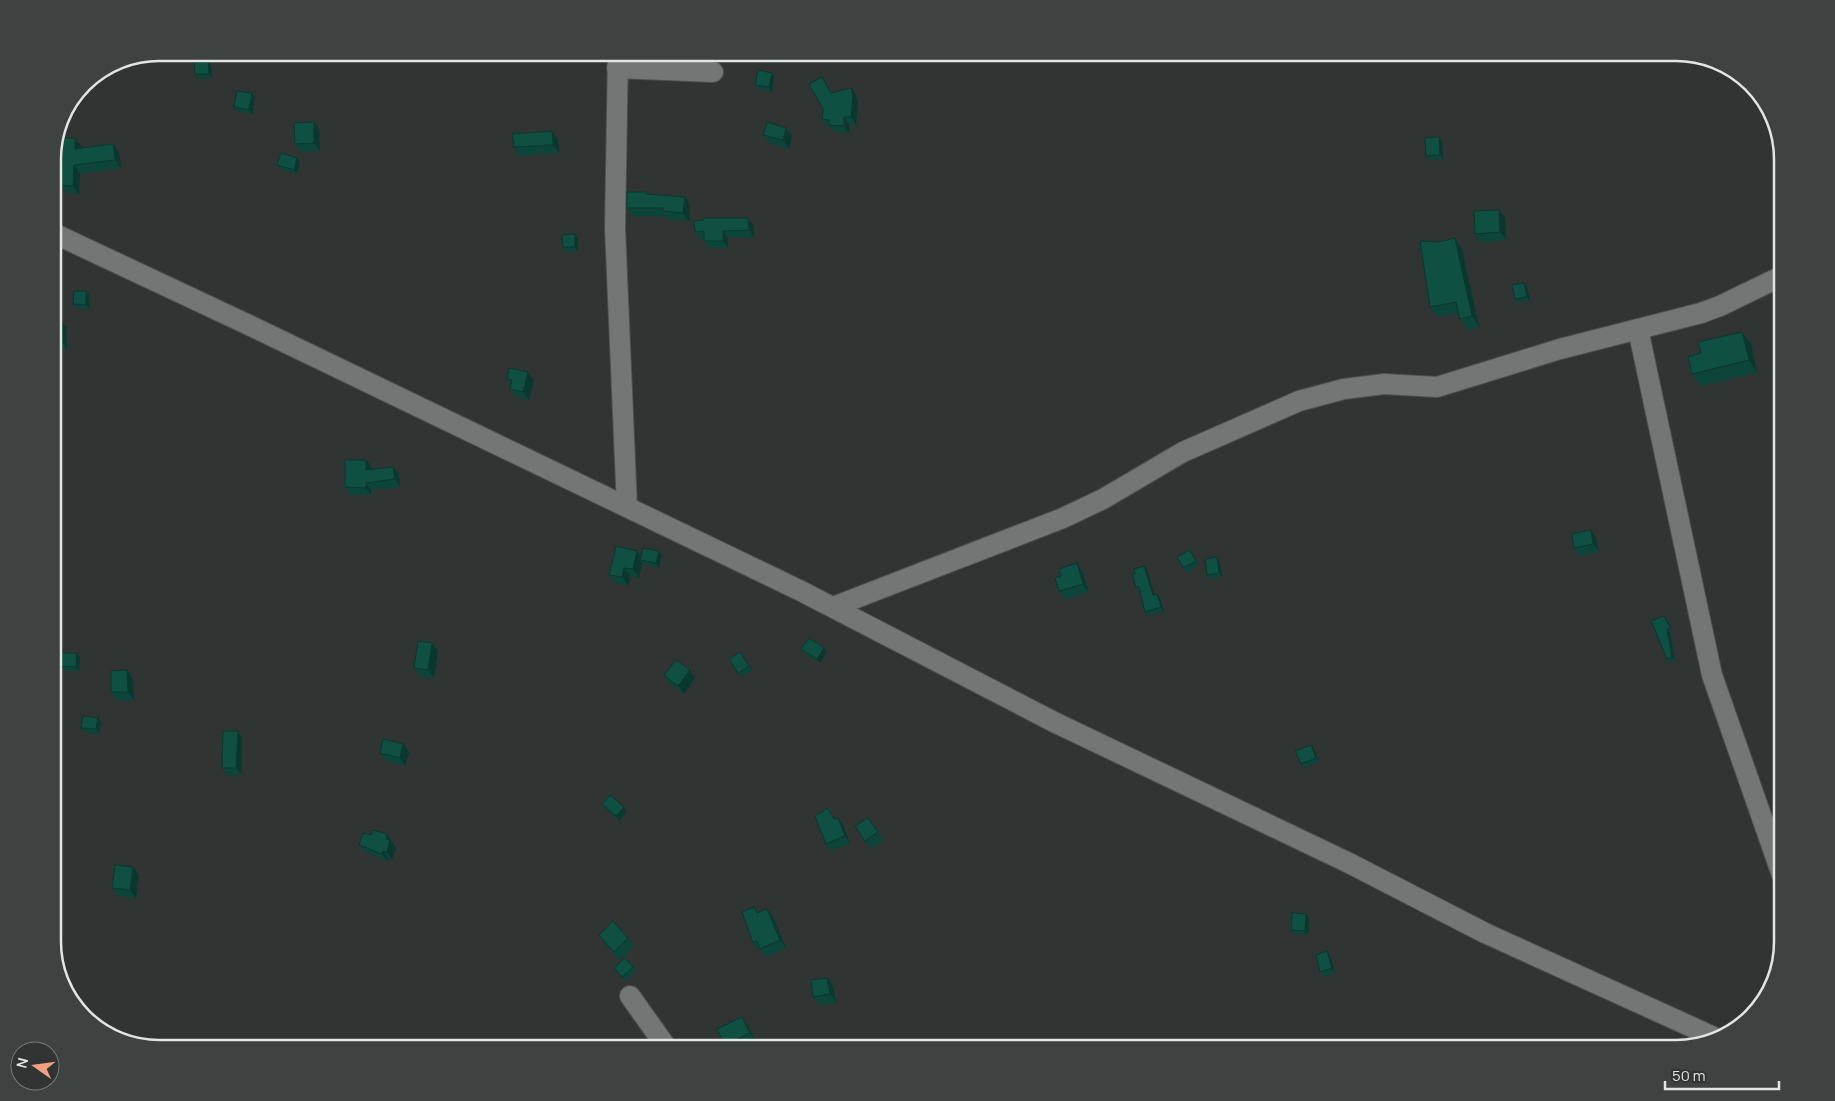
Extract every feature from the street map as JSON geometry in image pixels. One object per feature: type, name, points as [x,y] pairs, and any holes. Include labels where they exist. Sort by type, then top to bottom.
[{"type":"street","points":[[618,61],[615,228],[627,507]]},
{"type":"street","points":[[626,61],[712,72]]},
{"type":"street","points":[[61,237],[252,326],[833,607],[1054,722],[1340,858],[1485,933],[1707,1034]]},
{"type":"street","points":[[833,607],[1064,518],[1183,452],[1299,401],[1344,389],[1384,384],[1437,386],[1560,349],[1701,313],[1774,280]]},
{"type":"street","points":[[1638,329],[1712,675],[1774,852]]},
{"type":"street","points":[[630,996],[661,1040]]},
{"type":"building","points":[[194,62],[208,62],[209,74],[195,74]]},
{"type":"building","points":[[758,70],[772,73],[769,87],[755,85]]},
{"type":"building","points":[[822,77],[831,93],[851,88],[853,96],[851,117],[844,117],[844,126],[829,125],[829,120],[822,119],[823,109],[809,84]]},
{"type":"building","points":[[237,91],[252,93],[249,110],[234,107]]},
{"type":"building","points":[[314,122],[314,143],[295,144],[294,123]]},
{"type":"building","points":[[767,122],[786,128],[783,140],[763,135]]},
{"type":"building","points":[[552,131],[553,145],[514,147],[512,134]]},
{"type":"building","points":[[1439,137],[1440,155],[1426,156],[1425,138]]},
{"type":"building","points":[[64,138],[75,138],[75,149],[113,144],[115,160],[74,165],[73,186],[61,185]]},
{"type":"building","points":[[281,153],[297,158],[294,170],[277,165]]},
{"type":"building","points":[[627,192],[646,192],[646,194],[685,197],[683,213],[663,211],[663,208],[627,208]]},
{"type":"building","points":[[1499,210],[1500,232],[1475,234],[1474,211]]},
{"type":"building","points":[[704,218],[748,218],[749,230],[723,231],[723,241],[704,241],[704,231],[695,232],[694,221],[704,220]]},
{"type":"building","points":[[575,234],[575,247],[563,247],[562,235]]},
{"type":"building","points":[[1455,238],[1472,316],[1460,319],[1456,302],[1430,307],[1420,241],[1439,242]]},
{"type":"building","points":[[1524,283],[1527,297],[1515,299],[1512,285]]},
{"type":"building","points":[[74,291],[86,291],[86,305],[73,304]]},
{"type":"building","points":[[1742,332],[1749,360],[1692,374],[1688,357],[1701,353],[1698,342]]},
{"type":"building","points":[[509,368],[528,372],[523,392],[510,389],[512,380],[507,379]]},
{"type":"building","points":[[345,460],[366,460],[366,470],[393,467],[395,479],[366,483],[366,488],[345,487]]},
{"type":"building","points":[[1591,530],[1593,544],[1574,548],[1572,534]]},
{"type":"building","points":[[616,546],[637,551],[633,569],[624,568],[622,577],[609,575]]},
{"type":"building","points":[[643,548],[659,551],[656,563],[640,560]]},
{"type":"building","points":[[1190,550],[1196,561],[1183,568],[1177,557]]},
{"type":"building","points":[[1217,557],[1219,573],[1207,575],[1205,559]]},
{"type":"building","points":[[1077,563],[1083,584],[1059,591],[1055,578],[1061,576],[1059,569]]},
{"type":"building","points":[[1144,566],[1153,595],[1157,594],[1161,607],[1145,612],[1139,587],[1136,587],[1132,574],[1135,574],[1134,569]]},
{"type":"building","points":[[1664,616],[1670,628],[1667,629],[1672,657],[1667,659],[1651,621]]},
{"type":"building","points":[[809,638],[824,648],[817,659],[801,649]]},
{"type":"building","points":[[418,641],[432,643],[428,670],[414,668]]},
{"type":"building","points":[[740,652],[749,666],[738,673],[729,659]]},
{"type":"building","points":[[61,653],[77,653],[76,667],[61,666]]},
{"type":"building","points":[[676,660],[690,670],[678,686],[664,675]]},
{"type":"building","points":[[127,670],[128,692],[111,692],[111,671]]},
{"type":"building","points":[[83,716],[98,718],[96,729],[81,728]]},
{"type":"building","points":[[223,731],[238,731],[236,768],[222,768]]},
{"type":"building","points":[[383,739],[403,744],[400,758],[380,753]]},
{"type":"building","points":[[1311,745],[1316,758],[1301,764],[1295,751]]},
{"type":"building","points":[[610,795],[624,807],[616,816],[602,804]]},
{"type":"building","points":[[828,808],[834,819],[838,818],[845,836],[826,844],[815,816]]},
{"type":"building","points":[[868,818],[878,832],[865,841],[855,826]]},
{"type":"building","points":[[373,830],[387,834],[386,839],[390,840],[387,852],[383,851],[382,854],[359,845],[363,833],[371,835]]},
{"type":"building","points":[[115,865],[133,867],[130,890],[112,888]]},
{"type":"building","points":[[754,907],[757,913],[767,909],[780,940],[760,949],[757,941],[753,943],[742,912]]},
{"type":"building","points":[[1292,913],[1306,914],[1305,931],[1291,930]]},
{"type":"building","points":[[613,921],[628,938],[614,952],[599,935]]},
{"type":"building","points":[[1327,951],[1332,968],[1320,972],[1316,955]]},
{"type":"building","points":[[625,958],[633,967],[622,977],[614,968]]},
{"type":"building","points":[[827,978],[830,994],[813,997],[811,980]]},
{"type":"building","points":[[742,1017],[750,1033],[735,1040],[722,1040],[717,1029]]}]
